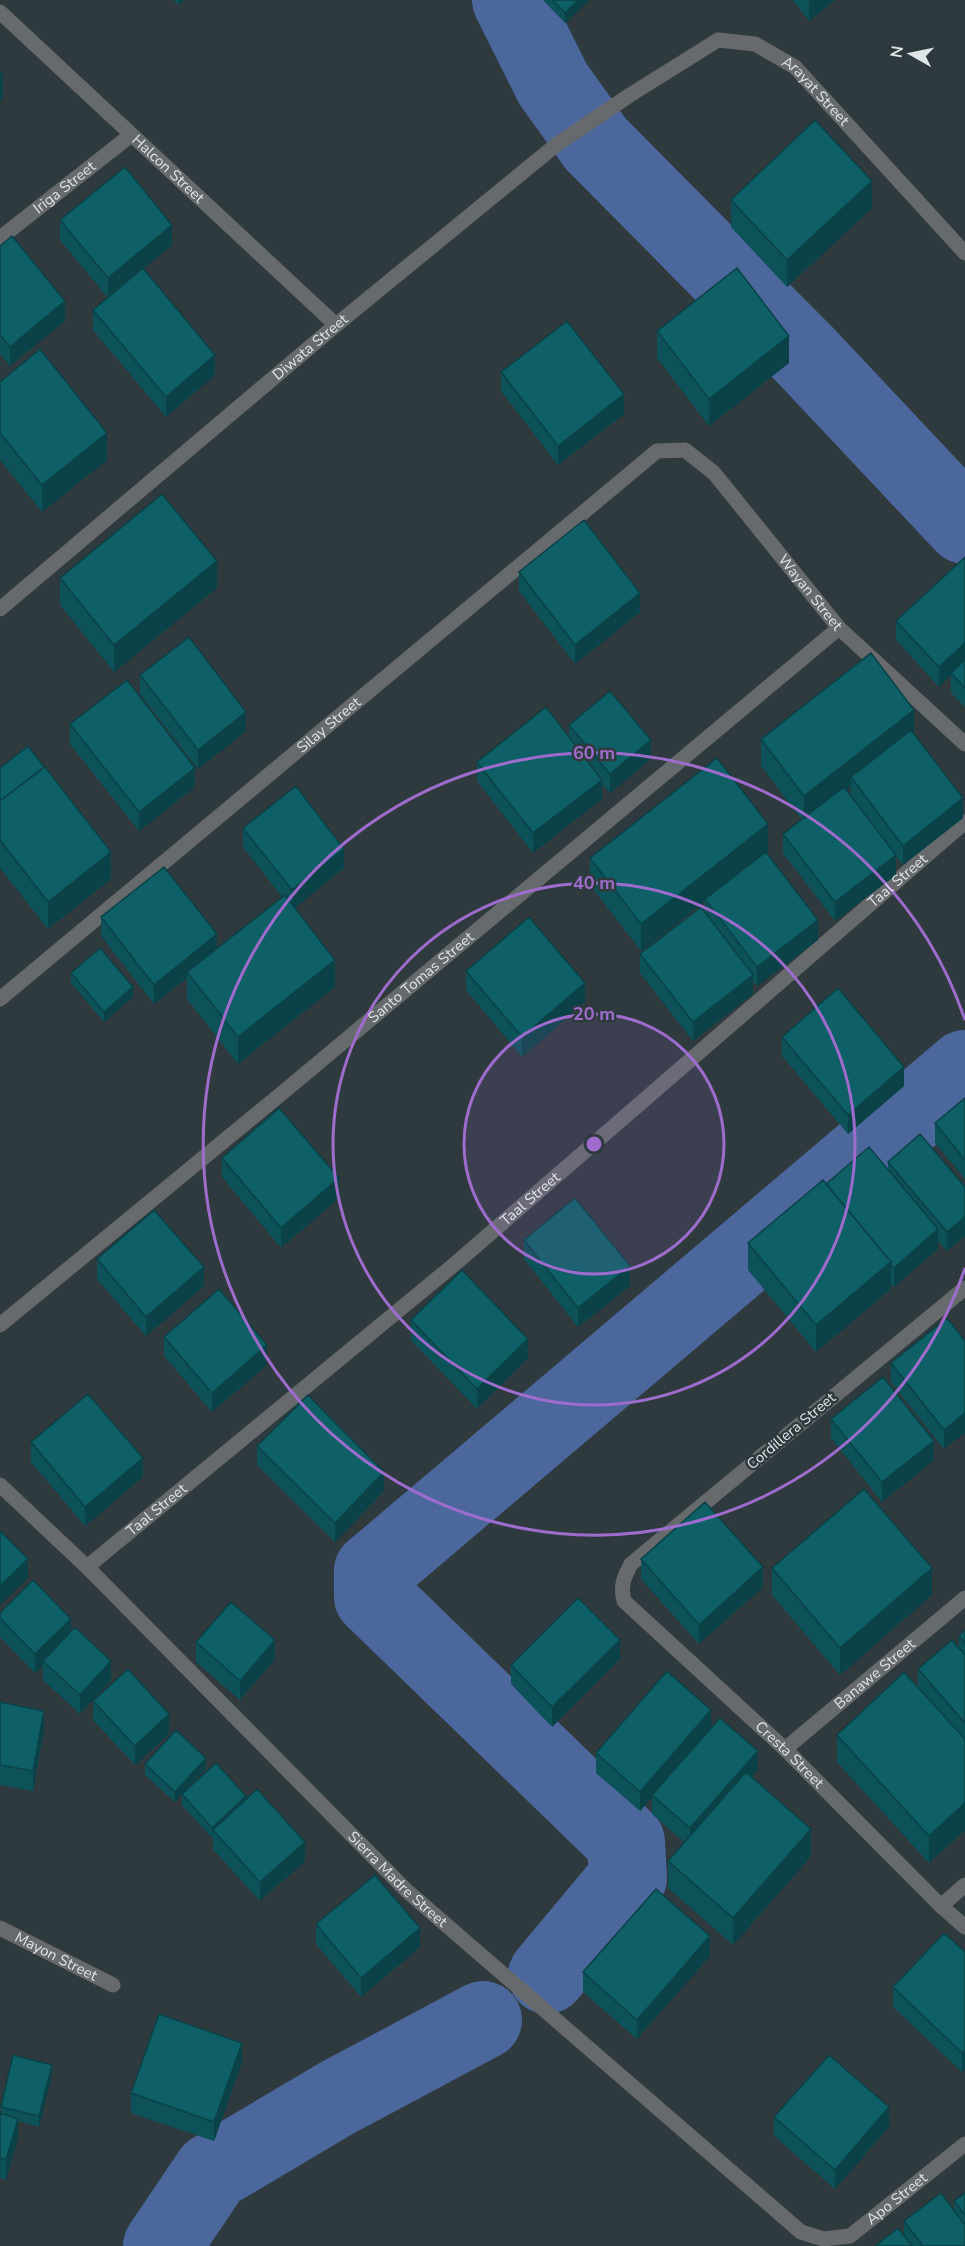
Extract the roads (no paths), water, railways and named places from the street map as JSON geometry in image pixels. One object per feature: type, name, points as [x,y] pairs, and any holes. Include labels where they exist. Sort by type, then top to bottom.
[{"type":"street","name":"Halcon Street","points":[[0,12],[336,325]]},
{"type":"street","name":"Arayat Street","points":[[630,95],[718,40],[755,44],[795,67],[965,253]]},
{"type":"street","name":"Diwata Street","points":[[0,609],[336,325],[556,145],[630,95]]},
{"type":"street","name":"Iriga Street","points":[[0,238],[131,135]]},
{"type":"street","name":"Wayan Street","points":[[657,451],[684,450],[714,473],[839,628],[965,744]]},
{"type":"street","name":"Silay Street","points":[[0,999],[657,451]]},
{"type":"street","name":"Santo Tomas Street","points":[[0,1324],[281,1094],[839,628]]},
{"type":"street","name":"Taal Street","points":[[87,1567],[456,1263],[965,822]]},
{"type":"street","name":"Cordillera Street","points":[[623,1579],[631,1564],[965,1288]]},
{"type":"street","name":"Sierra Madre Street","points":[[0,1485],[87,1567],[407,1891],[801,2232],[823,2239]]},
{"type":"street","name":"Cresta Street","points":[[623,1579],[621,1591],[624,1601],[785,1749],[941,1906],[965,1927]]},
{"type":"street","name":"Banawe Street","points":[[785,1749],[965,1598]]},
{"type":"street","points":[[941,1906],[965,1885]]},
{"type":"street","name":"Mayon Street","points":[[0,1928],[113,1985]]},
{"type":"street","name":"Apo Street","points":[[823,2239],[850,2236],[965,2144]]},
{"type":"waterway","points":[[511,0],[553,84],[596,144],[807,357],[965,525]]},
{"type":"waterway","points":[[547,1975],[628,1878],[626,1842],[373,1597],[373,1571],[965,1069]]},
{"type":"waterway","points":[[162,2246],[212,2172],[337,2098],[483,2020]]}]
